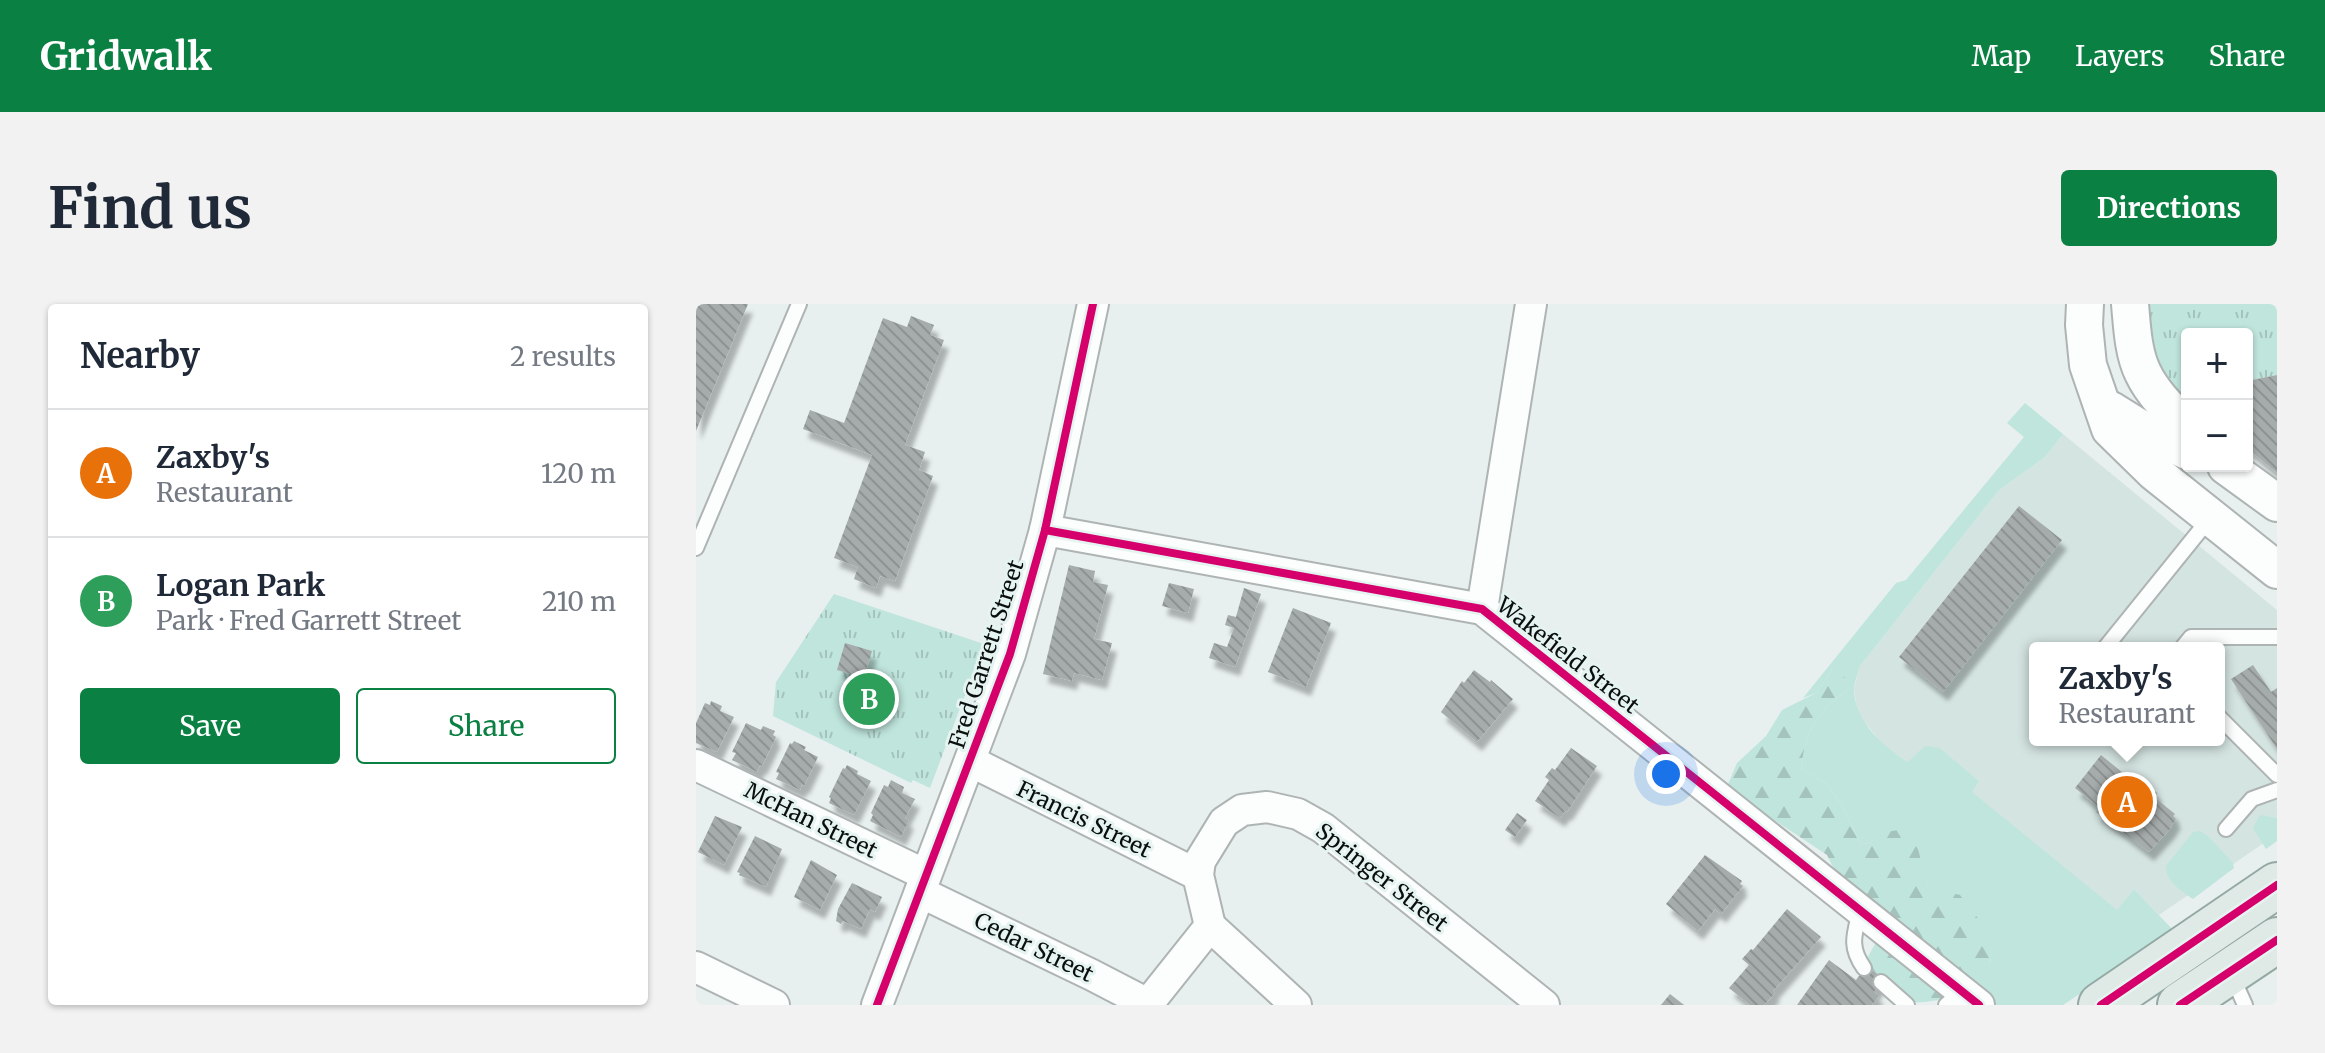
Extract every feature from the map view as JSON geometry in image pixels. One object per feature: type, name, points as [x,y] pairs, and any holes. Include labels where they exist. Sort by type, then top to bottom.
[{"type":"main road","points":[[2101,1005],[2277,885]]},
{"type":"main road","points":[[2180,1005],[2238,988],[2277,940]]},
{"type":"street","name":"Fred Garrett Street","points":[[877,1005],[1010,654],[1045,530],[1093,304]]},
{"type":"street","points":[[1482,609],[1531,304]]},
{"type":"street","points":[[2085,304],[2088,365],[2110,429],[2154,472],[2277,570]]},
{"type":"street","points":[[2130,304],[2142,372],[2163,403],[2181,421]]},
{"type":"street","points":[[2099,401],[2143,430],[2181,448]]},
{"type":"street","points":[[2234,472],[2277,503]]},
{"type":"street","name":"Wakefield Street","points":[[1045,530],[1482,609],[1860,911],[1962,1000]]},
{"type":"street","name":"Francis Street","points":[[970,761],[1198,875]]},
{"type":"street","name":"McHan Street","points":[[696,765],[923,884]]},
{"type":"street","name":"Springer Street","points":[[1198,875],[1200,861],[1224,822],[1242,810],[1267,807],[1298,814],[1323,828],[1544,1005]]},
{"type":"street","points":[[1198,875],[1210,926],[1296,1005]]},
{"type":"street","name":"Cedar Street","points":[[923,884],[1147,1005]]},
{"type":"street","points":[[1147,1005],[1210,926]]},
{"type":"street","points":[[696,967],[774,1005]]},
{"type":"lane","points":[[696,548],[799,304]]},
{"type":"lane","points":[[2110,642],[2210,518]]},
{"type":"lane","points":[[2187,642],[2191,637],[2277,637]]},
{"type":"lane","points":[[2225,723],[2277,775]]},
{"type":"lane","points":[[2226,829],[2252,799],[2277,790]]},
{"type":"lane","points":[[1860,911],[1853,947],[1864,968]]},
{"type":"lane","points":[[1881,982],[1907,1005]]},
{"type":"shaded area","points":[[2063,434],[2277,610],[2277,834],[2159,915],[2134,889],[2117,911],[1971,792],[1979,781],[1941,749],[1908,762],[1885,747],[1858,714],[1854,689],[1860,666],[1999,490],[2045,457]]},
{"type":"green space","points":[[2139,304],[2277,304],[2277,375],[2253,380],[2253,328],[2181,328],[2181,395],[2143,354]]},
{"type":"green space","points":[[2025,403],[2063,434],[2045,457],[1999,490],[1860,666],[1854,691],[1865,723],[1880,741],[1899,756],[1908,762],[1925,746],[1940,748],[1979,781],[1972,792],[2117,910],[2134,889],[2174,931],[2063,1005],[1997,1005],[1980,992],[1991,960],[1928,888],[1924,875],[1881,833],[1870,843],[1861,844],[1841,804],[1826,783],[1801,769],[1814,724],[1846,691],[1833,669],[1816,693],[1803,698],[1896,583],[1906,580],[2024,437],[2007,423]]},
{"type":"green space","points":[[834,594],[984,644],[930,788],[913,780],[911,783],[773,716],[776,682]]},
{"type":"green space","points":[[1833,669],[1844,677],[1846,691],[1814,724],[1801,769],[1826,783],[1841,804],[1861,844],[1870,843],[1880,833],[1899,830],[1917,845],[1928,888],[1960,895],[1983,926],[1990,943],[1990,962],[1980,992],[1930,1001],[1900,1002],[1865,962],[1886,916],[1878,904],[1837,875],[1827,855],[1759,810],[1744,805],[1726,789],[1737,763],[1766,736],[1782,710],[1816,693]]},
{"type":"green space","points":[[2260,815],[2277,818],[2277,841],[2266,849],[2253,828]]},
{"type":"green space","points":[[2200,831],[2233,863],[2234,868],[2193,899],[2171,881],[2166,866],[2193,832]]},
{"type":"building","points":[[696,304],[748,304],[696,431]]},
{"type":"building","points":[[911,316],[934,325],[930,335],[944,340],[905,445],[925,452],[919,470],[933,476],[895,581],[880,576],[876,588],[854,579],[858,567],[834,558],[872,455],[803,429],[810,410],[844,423],[883,318],[907,327]]},
{"type":"building","points":[[2277,375],[2277,473],[2253,453],[2253,380]]},
{"type":"building","points":[[2019,506],[2062,540],[1943,692],[1899,657]]},
{"type":"building","points":[[1069,565],[1095,571],[1093,582],[1108,585],[1094,639],[1112,643],[1102,680],[1074,673],[1072,681],[1043,674]]},
{"type":"building","points":[[1169,583],[1194,589],[1188,613],[1162,606]]},
{"type":"building","points":[[1244,588],[1261,594],[1235,667],[1209,658],[1214,643],[1227,647],[1234,628],[1225,625],[1228,615],[1236,617]]},
{"type":"building","points":[[1293,608],[1331,623],[1306,687],[1268,672]]},
{"type":"building","points":[[845,643],[872,651],[864,678],[837,670]]},
{"type":"building","points":[[2253,665],[2271,692],[2277,688],[2277,749],[2231,679]]},
{"type":"building","points":[[1474,670],[1513,699],[1477,742],[1441,712],[1462,681],[1464,683]]},
{"type":"building","points":[[711,701],[722,706],[720,711],[734,717],[717,752],[696,743],[696,723],[705,703],[710,705]]},
{"type":"building","points":[[746,723],[761,730],[763,726],[775,731],[773,735],[776,737],[757,772],[732,760],[736,753],[732,752]]},
{"type":"building","points":[[794,741],[818,757],[800,790],[776,779],[779,773],[776,772],[790,743]]},
{"type":"building","points":[[1571,748],[1597,766],[1560,818],[1535,801],[1549,780],[1545,777],[1552,768],[1555,770]]},
{"type":"building","points":[[2101,755],[2128,777],[2131,772],[2157,793],[2154,797],[2175,814],[2176,819],[2170,829],[2149,852],[2096,812],[2100,808],[2075,788]]},
{"type":"building","points":[[847,765],[871,781],[854,815],[829,803],[829,797]]},
{"type":"building","points":[[891,780],[904,787],[902,793],[915,799],[905,818],[909,820],[901,837],[870,821],[884,785],[888,787]]},
{"type":"building","points":[[1517,813],[1527,820],[1515,837],[1505,830]]},
{"type":"building","points":[[715,816],[742,827],[724,865],[698,852]]},
{"type":"building","points":[[755,836],[782,849],[766,887],[737,872]]},
{"type":"building","points":[[1705,855],[1742,881],[1740,884],[1743,886],[1721,914],[1715,909],[1698,931],[1666,904]]},
{"type":"building","points":[[811,860],[837,875],[820,910],[794,897]]},
{"type":"building","points":[[852,883],[882,897],[875,912],[870,909],[861,929],[836,921],[838,909]]},
{"type":"building","points":[[1787,909],[1821,937],[1764,1005],[1750,1005],[1729,988],[1749,965],[1742,959]]},
{"type":"building","points":[[1829,960],[1856,980],[1866,966],[1884,979],[1874,992],[1879,996],[1872,1005],[1797,1005]]},
{"type":"building","points":[[1670,994],[1684,1005],[1661,1005]]},
{"type":"cycle path","points":[[877,1005],[1010,654],[1045,530],[1093,304]]},
{"type":"cycle path","points":[[1045,530],[1482,609],[1979,1005]]},
{"type":"cycle path","points":[[2101,1005],[2277,885]]},
{"type":"cycle path","points":[[2180,1005],[2277,940]]},
{"type":"place","name":"Logan Park","points":[[869,699]]},
{"type":"place","name":"Zaxby's","points":[[2127,802]]}]
